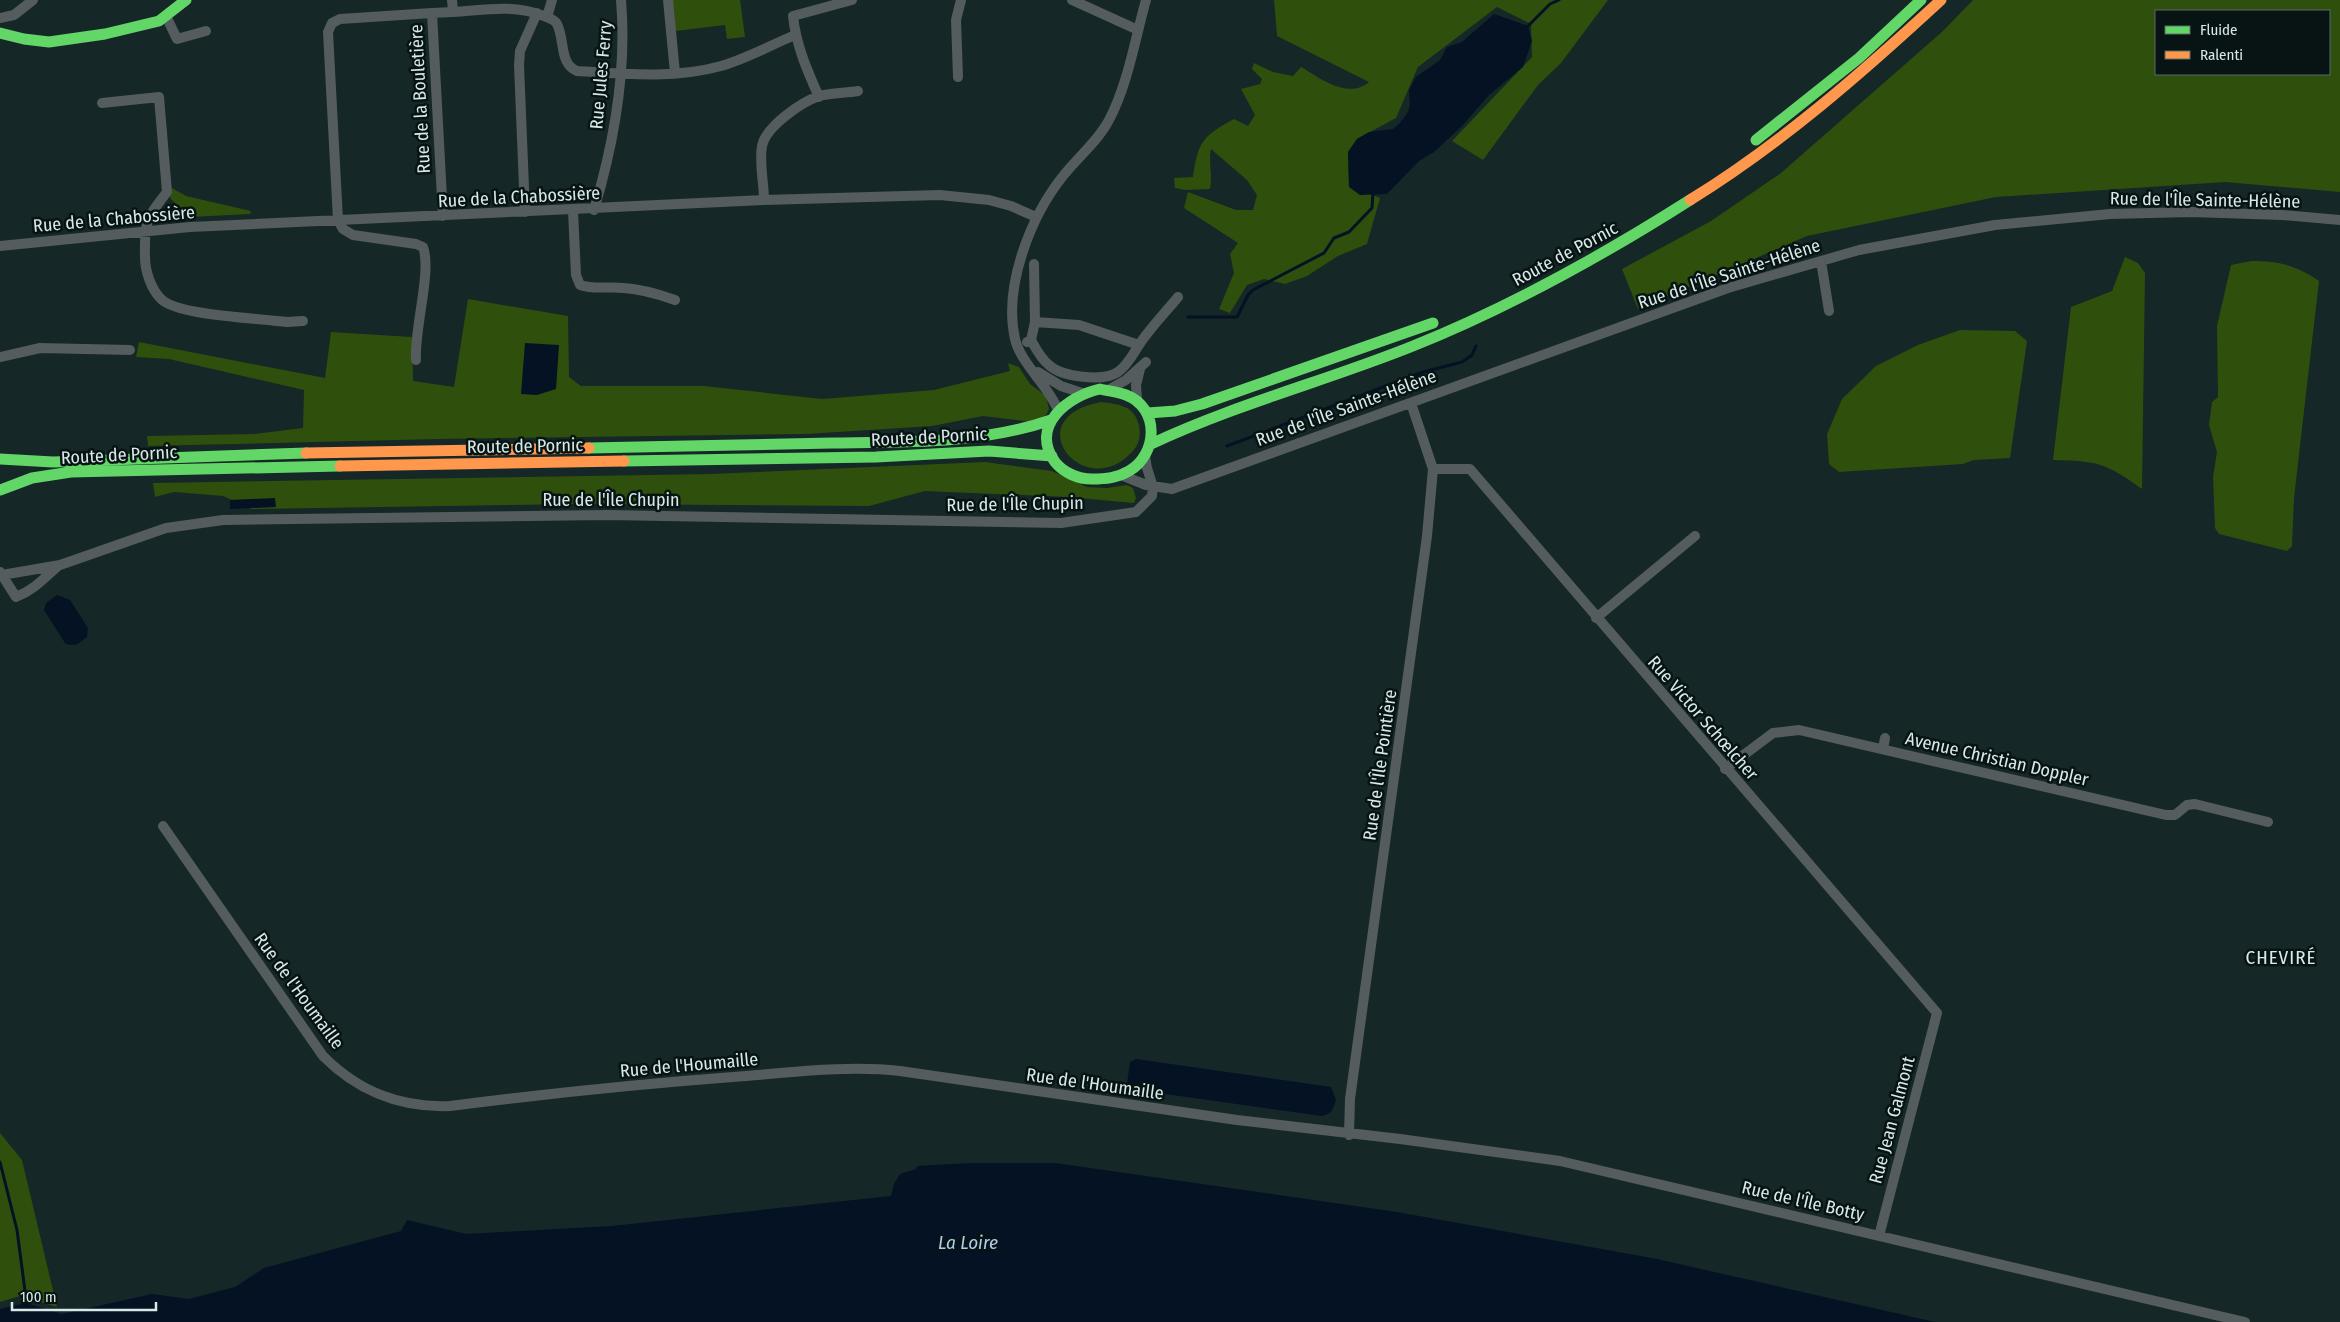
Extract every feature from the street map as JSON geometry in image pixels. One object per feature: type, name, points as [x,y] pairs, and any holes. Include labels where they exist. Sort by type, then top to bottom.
[{"type":"main road","points":[[0,33],[22,40],[50,42],[148,24],[166,16],[186,0]]},
{"type":"main road","points":[[1743,150],[1859,58],[1922,0]]},
{"type":"main road","name":"Route de Pornic","points":[[1151,444],[1236,408],[1359,366],[1467,324],[1537,290],[1624,243],[1723,181],[1793,130],[1864,72],[1941,0]]},
{"type":"main road","name":"Route de Pornic","points":[[1490,299],[1515,288],[1608,237],[1662,205],[1729,160]]},
{"type":"main road","points":[[1148,413],[1174,411],[1204,403],[1345,356],[1440,320]]},
{"type":"main road","points":[[1108,390],[1123,393],[1136,399],[1148,413],[1152,424],[1151,444],[1146,456],[1138,464],[1121,475],[1102,480],[1082,478],[1063,470],[1052,456],[1048,442],[1051,420],[1069,400],[1082,393],[1108,390]]},
{"type":"main road","name":"Route de Pornic","points":[[0,459],[53,462],[232,454],[896,442],[1003,433],[1035,427],[1051,420]]},
{"type":"main road","name":"Route de Pornic","points":[[0,490],[13,483],[56,475],[146,469],[866,458],[989,451],[1052,456]]},
{"type":"street","points":[[0,18],[14,15],[34,0]]},
{"type":"street","points":[[452,0],[453,12]]},
{"type":"street","points":[[525,212],[519,58],[520,51],[552,0]]},
{"type":"street","name":"Rue Jules Ferry","points":[[594,210],[614,130],[620,74],[621,0]]},
{"type":"street","points":[[668,0],[675,73]]},
{"type":"street","points":[[818,97],[804,64],[795,35],[793,16],[852,0]]},
{"type":"street","points":[[958,77],[956,20],[961,0]]},
{"type":"street","points":[[1072,0],[1138,30]]},
{"type":"street","points":[[1058,410],[1051,394],[1017,345],[1014,330],[1015,283],[1036,217],[1062,177],[1107,123],[1119,99],[1146,0]]},
{"type":"street","name":"Rue de la Bouletière","points":[[443,216],[432,14],[500,8],[527,9],[542,15]]},
{"type":"street","points":[[416,360],[415,342],[425,273],[426,254],[423,248],[416,244],[353,235],[343,229],[338,220],[328,32],[332,23],[340,19],[432,14]]},
{"type":"street","points":[[542,15],[557,24],[566,63],[570,68],[577,71],[620,74],[675,73],[722,66],[795,35]]},
{"type":"street","points":[[166,16],[177,39],[206,31]]},
{"type":"street","points":[[764,200],[762,147],[765,137],[783,118],[818,97],[858,91]]},
{"type":"street","points":[[102,103],[159,97],[167,192],[147,217],[145,261],[148,276],[161,299],[170,306],[181,310],[287,322],[303,321]]},
{"type":"street","name":"Rue de la Chabossière","points":[[0,246],[146,231],[338,220],[573,211],[764,200],[940,195],[989,200],[1011,206],[1036,217]]},
{"type":"street","points":[[573,211],[576,275],[580,285],[589,288],[623,287],[648,291],[675,300]]},
{"type":"street","name":"Rue de l'Île Sainte-Hélène","points":[[1153,487],[1172,488],[1728,288],[1860,250],[1926,236],[1994,225],[2110,214],[2200,212],[2282,215],[2340,220]]},
{"type":"street","points":[[1821,261],[1829,311]]},
{"type":"street","points":[[1034,264],[1035,322],[1031,340],[1048,365],[1072,376],[1103,377],[1118,372],[1131,359],[1139,344],[1178,297]]},
{"type":"street","points":[[1035,322],[1079,324],[1139,344]]},
{"type":"street","points":[[1017,345],[1031,340]]},
{"type":"street","points":[[0,358],[40,348],[130,350]]},
{"type":"street","points":[[1108,390],[1143,365],[1136,385],[1136,399]]},
{"type":"street","points":[[1032,368],[1052,381],[1082,393]]},
{"type":"street","name":"Rue de l'Île Pointière","points":[[1349,1135],[1350,1099],[1427,536],[1433,468],[1411,403]]},
{"type":"street","points":[[1146,456],[1146,468],[1153,487]]},
{"type":"street","name":"Rue Victor Schœlcher","points":[[1433,468],[1470,470],[1937,1013]]},
{"type":"street","points":[[1121,475],[1153,487]]},
{"type":"street","name":"Rue de l'Île Chupin","points":[[60,565],[48,574],[34,589],[16,597],[1,573],[60,565],[166,528],[223,520],[606,515],[1061,523],[1136,512],[1152,496],[1153,487]]},
{"type":"street","points":[[1596,618],[1696,536]]},
{"type":"street","name":"Avenue Christian Doppler","points":[[1726,769],[1773,733],[1799,730],[2166,815],[2175,815],[2187,804]]},
{"type":"street","points":[[1883,749],[1885,738]]},
{"type":"street","points":[[2191,794],[2187,804],[2195,804],[2268,822]]},
{"type":"street","name":"Rue de l'Houmaille","points":[[163,826],[323,1056],[344,1075],[363,1088],[398,1102],[427,1106],[450,1106],[650,1083],[873,1069],[1349,1135]]},
{"type":"street","name":"Rue Jean Galmont","points":[[1879,1236],[1937,1013]]},
{"type":"street","name":"Rue de l'Île Botty","points":[[1349,1135],[1400,1139],[1565,1162],[2245,1322]]},
{"type":"green space","points":[[671,0],[740,0],[745,37],[727,39],[725,25],[675,31]]},
{"type":"green space","points":[[1274,0],[1608,0],[1561,63],[1538,85],[1483,160],[1452,141],[1532,57],[1531,24],[1497,7],[1418,67],[1396,118],[1357,139],[1348,152],[1349,186],[1380,198],[1367,244],[1338,256],[1307,276],[1285,284],[1264,279],[1247,285],[1230,313],[1219,309],[1234,273],[1230,254],[1238,243],[1184,208],[1188,192],[1236,210],[1253,210],[1257,195],[1247,180],[1211,149],[1210,189],[1185,190],[1175,188],[1174,178],[1193,177],[1200,147],[1215,130],[1234,119],[1248,126],[1255,115],[1241,89],[1260,84],[1262,79],[1252,69],[1254,63],[1273,72],[1293,76],[1301,67],[1325,81],[1343,88],[1361,87],[1369,82],[1277,36]]},
{"type":"green space","points":[[1973,0],[2340,0],[2340,192],[2225,182],[1996,197],[1807,236],[1638,309],[1622,269],[1711,221],[1781,173],[1943,31]]},
{"type":"green space","points":[[172,188],[186,196],[251,211],[250,214],[171,218],[153,221],[161,208],[167,213],[176,204],[170,198]]},
{"type":"green space","points":[[2125,257],[2138,263],[2145,273],[2142,489],[2101,465],[2081,461],[2053,460],[2071,307],[2112,291]]},
{"type":"green space","points":[[2251,261],[2287,265],[2319,281],[2294,498],[2292,546],[2287,551],[2219,534],[2215,528],[2213,477],[2217,452],[2209,425],[2212,402],[2218,397],[2217,326],[2231,265]]},
{"type":"green space","points":[[468,299],[568,316],[569,377],[581,386],[704,386],[822,399],[934,390],[1010,371],[1008,363],[1019,367],[1030,384],[1046,396],[1049,409],[1046,415],[1033,422],[983,416],[932,426],[806,434],[439,439],[148,446],[147,436],[254,434],[303,428],[304,390],[169,359],[136,357],[139,342],[325,378],[331,332],[412,337],[413,381],[454,387]]},
{"type":"green space","points":[[1960,330],[2015,331],[2027,341],[2010,458],[1974,460],[1963,464],[1839,472],[1829,464],[1827,434],[1842,399],[1876,366],[1918,345]]},
{"type":"green space","points":[[1101,402],[1121,406],[1132,412],[1136,417],[1140,435],[1132,452],[1113,465],[1095,468],[1078,463],[1066,452],[1060,439],[1063,424],[1076,411]]},
{"type":"green space","points":[[985,462],[1052,471],[1087,487],[1107,488],[1127,485],[1133,488],[1136,498],[1134,503],[1068,497],[925,491],[869,506],[580,504],[252,509],[223,496],[174,492],[155,497],[153,483],[710,474]]},
{"type":"green space","points":[[0,1133],[22,1160],[57,1307],[20,1296],[0,1302]]},
{"type":"water","points":[[1494,14],[1528,26],[1532,41],[1523,67],[1489,95],[1462,126],[1434,152],[1419,161],[1387,194],[1360,195],[1349,187],[1348,152],[1357,139],[1369,132],[1393,129],[1400,123],[1408,112],[1410,104],[1409,90],[1416,77],[1440,60],[1447,47],[1462,42]]},
{"type":"water","points":[[525,343],[559,345],[556,389],[537,395],[521,394]]},
{"type":"water","points":[[275,498],[276,507],[230,509],[230,500]]},
{"type":"water","points":[[57,595],[70,600],[88,628],[87,637],[76,644],[65,643],[44,610],[46,603]]},
{"type":"water","points":[[1136,1059],[1331,1087],[1336,1100],[1332,1111],[1322,1116],[1130,1089],[1127,1084],[1130,1062]]},
{"type":"water","name":"La Loire","points":[[971,1163],[1055,1163],[1397,1212],[1657,1259],[1935,1322],[0,1322],[0,1309],[26,1303],[62,1314],[152,1294],[189,1299],[235,1287],[264,1268],[401,1231],[407,1220],[466,1234],[612,1226],[891,1196],[894,1184],[900,1174],[916,1169],[917,1166]]},
{"type":"waterway","points":[[1526,28],[1550,4],[1559,0]]},
{"type":"waterway","points":[[1188,317],[1237,317],[1248,295],[1253,290],[1324,253],[1334,238],[1349,232],[1372,208],[1373,191]]},
{"type":"waterway","points":[[1227,446],[1423,372],[1462,362],[1472,355],[1476,346]]},
{"type":"waterway","points":[[0,1162],[17,1230],[27,1306]]},
{"type":"traffic: fast","points":[[0,33],[24,39],[49,42],[105,34],[159,21],[186,0]]},
{"type":"traffic: fast","points":[[1756,140],[1859,58],[1921,0]]},
{"type":"traffic: fast","points":[[1151,444],[1248,405],[1380,359],[1485,315],[1589,261],[1690,200]]},
{"type":"traffic: fast","points":[[1148,413],[1175,411],[1202,404],[1433,323]]},
{"type":"traffic: fast","points":[[1100,389],[1123,394],[1137,401],[1145,410],[1150,420],[1150,443],[1146,454],[1129,471],[1116,477],[1082,478],[1072,475],[1055,462],[1048,449],[1047,436],[1049,425],[1056,415],[1076,398],[1100,389]]},
{"type":"traffic: fast","points":[[589,448],[943,440],[998,434],[1051,420]]},
{"type":"traffic: fast","points":[[624,461],[876,457],[989,451],[1052,456]]},
{"type":"traffic: fast","points":[[0,459],[53,462],[306,453]]},
{"type":"traffic: fast","points":[[0,490],[32,478],[71,472],[340,466]]},
{"type":"traffic: slow","points":[[1690,200],[1789,131],[1882,54],[1941,0]]},
{"type":"traffic: slow","points":[[306,453],[589,448]]},
{"type":"traffic: slow","points":[[340,466],[624,461]]},
{"type":"district","name":"CHEVIRÉ","points":[[2281,957]]}]
